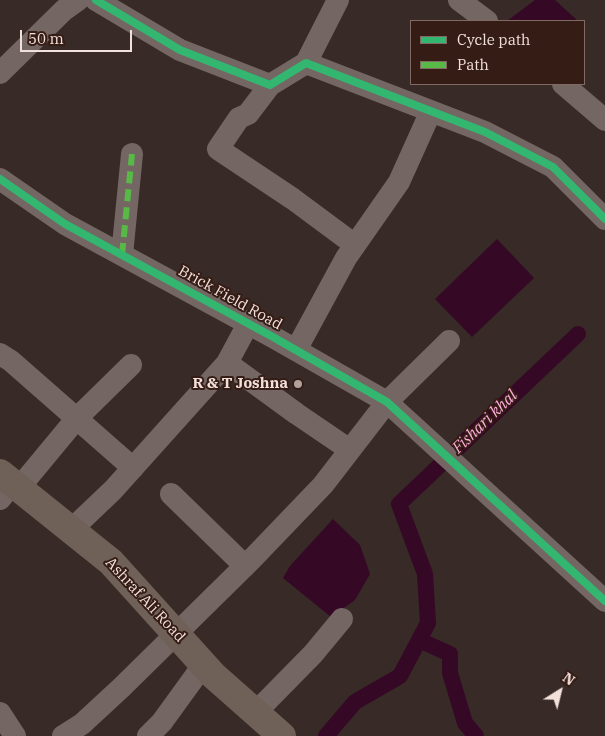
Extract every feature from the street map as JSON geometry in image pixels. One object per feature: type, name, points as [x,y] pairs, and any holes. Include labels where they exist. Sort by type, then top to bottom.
[{"type":"main road","name":"Ashraf Ali Road","points":[[8,486],[71,530],[111,562],[213,675],[282,736]]},
{"type":"street","points":[[0,73],[64,10],[78,0]]},
{"type":"street","points":[[96,0],[180,50],[270,85]]},
{"type":"street","points":[[338,0],[306,63],[270,85],[248,114],[239,118],[218,149],[293,199],[356,245]]},
{"type":"street","points":[[459,0],[486,20]]},
{"type":"street","points":[[306,63],[485,132],[553,167],[605,219]]},
{"type":"street","points":[[564,85],[605,120]]},
{"type":"street","points":[[296,350],[346,258],[398,182],[431,111]]},
{"type":"street","points":[[122,255],[132,154]]},
{"type":"street","name":"Brick Field Road","points":[[0,179],[65,224],[387,402],[605,601]]},
{"type":"street","points":[[71,530],[133,468],[227,363],[248,324]]},
{"type":"street","points":[[63,736],[82,724],[116,694],[245,566],[323,486],[387,402],[449,341]]},
{"type":"street","points":[[0,354],[77,418],[133,468]]},
{"type":"street","points":[[227,363],[350,450]]},
{"type":"street","points":[[8,486],[131,365]]},
{"type":"street","points":[[171,494],[245,566]]},
{"type":"street","points":[[255,713],[313,654],[342,619]]},
{"type":"street","points":[[148,736],[162,722],[204,664]]},
{"type":"street","points":[[0,713],[15,736]]},
{"type":"shaded area","points":[[535,0],[555,0],[577,20],[508,20]]},
{"type":"shaded area","points":[[497,239],[534,278],[472,337],[435,299]]},
{"type":"shaded area","points":[[333,519],[360,545],[370,574],[355,600],[331,617],[283,578],[290,566]]},
{"type":"waterway","name":"Fishari khal","points":[[326,736],[355,702],[400,676],[428,623],[425,574],[399,504],[578,334]]},
{"type":"waterway","points":[[419,640],[450,654],[450,673],[465,723],[476,736]]},
{"type":"marked path","points":[[122,255],[132,154]]},
{"type":"cycle path","points":[[96,0],[180,50],[270,85],[306,63],[485,132],[553,167],[605,219]]},
{"type":"cycle path","points":[[0,179],[65,224],[273,337],[387,402],[605,601]]},
{"type":"place","name":"R & T Joshna","points":[[298,384]]}]
